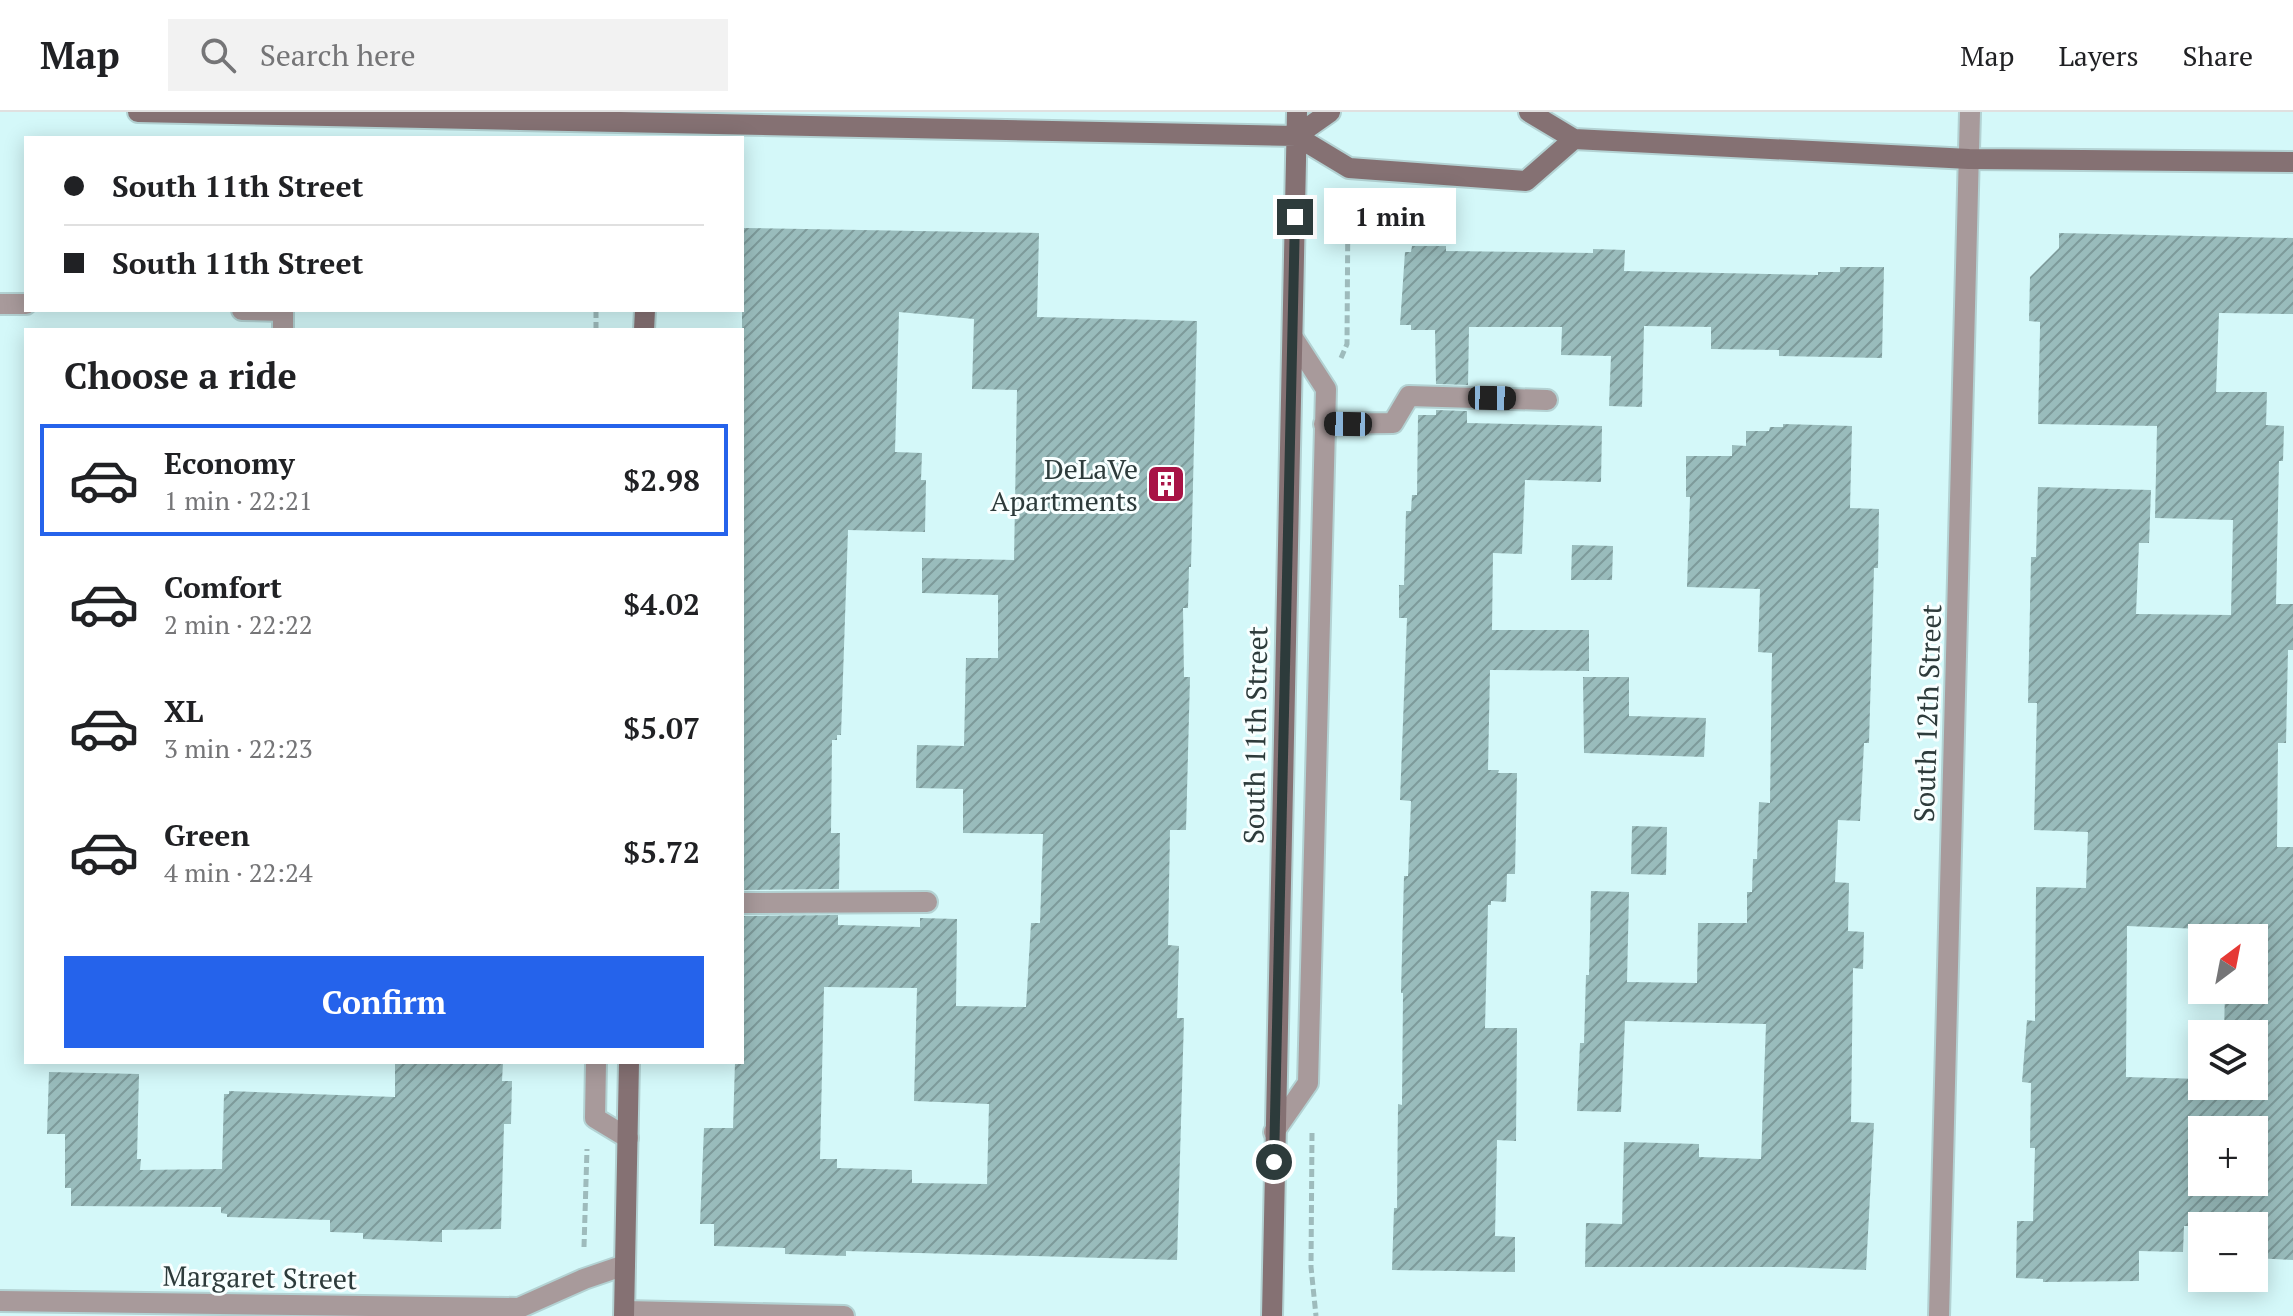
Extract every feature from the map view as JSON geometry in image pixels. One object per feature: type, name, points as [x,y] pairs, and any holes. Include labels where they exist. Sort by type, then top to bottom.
[{"type":"street","points":[[138,112],[1296,136],[1349,168],[1526,181],[1574,139]]},
{"type":"street","name":"South 11th Street","points":[[1272,1316],[1297,112]]},
{"type":"street","points":[[1296,136],[1330,112]]},
{"type":"street","points":[[1529,112],[1574,139],[1969,159],[2293,162]]},
{"type":"street","name":"South 12th Street","points":[[1939,1316],[1970,112]]},
{"type":"street","points":[[0,304],[24,304]]},
{"type":"street","points":[[1274,1132],[1308,1083],[1326,389],[1293,338]]},
{"type":"street","points":[[1324,424],[1393,423],[1409,396],[1547,400]]},
{"type":"street","points":[[744,903],[927,902]]},
{"type":"street","points":[[596,1064],[595,1118],[628,1138]]},
{"type":"street","points":[[629,1064],[624,1313],[844,1316]]},
{"type":"street","name":"Margaret Street","points":[[0,1301],[526,1312],[584,1279],[625,1265]]},
{"type":"path","points":[[1326,389],[1347,344],[1348,233]]},
{"type":"path","points":[[1308,1083],[1312,1135],[1311,1267],[1316,1316]]},
{"type":"path","points":[[584,1252],[588,1132],[595,1118]]},
{"type":"building","points":[[744,228],[1039,233],[1037,317],[1197,321],[1191,567],[1188,608],[1183,608],[1184,677],[1190,677],[1186,830],[1170,830],[1168,945],[1179,946],[1177,1018],[1184,1018],[1177,1260],[846,1251],[846,1256],[785,1254],[785,1248],[714,1246],[714,1224],[700,1224],[704,1128],[733,1128],[735,1064],[744,1064],[744,916],[838,915],[838,925],[920,927],[920,918],[957,919],[956,1006],[1026,1007],[1031,923],[1040,923],[1043,834],[963,833],[963,789],[916,788],[917,745],[964,746],[966,658],[998,658],[998,595],[922,593],[922,558],[1014,560],[1017,390],[972,389],[974,319],[899,312],[895,452],[922,453],[921,480],[926,480],[925,532],[848,530],[841,735],[837,735],[837,740],[832,740],[831,833],[840,833],[839,889],[744,890]],"holes":[[[824,987],[917,988],[914,1101],[989,1104],[987,1184],[912,1183],[912,1170],[837,1168],[837,1159],[820,1159]]]},
{"type":"building","points":[[2059,233],[2293,238],[2293,314],[2219,313],[2216,392],[2267,392],[2266,425],[2284,426],[2283,461],[2279,461],[2276,604],[2293,604],[2293,650],[2288,650],[2286,743],[2278,743],[2277,847],[2293,847],[2293,1260],[2268,1259],[2268,1212],[2188,1212],[2183,1252],[2139,1251],[2139,1281],[2043,1282],[2043,1279],[2016,1278],[2017,1221],[2033,1221],[2035,1148],[2030,1148],[2031,1083],[2022,1082],[2027,1020],[2035,1021],[2036,887],[2086,888],[2088,832],[2034,830],[2037,703],[2028,703],[2031,557],[2036,557],[2038,487],[2151,490],[2149,543],[2139,543],[2136,614],[2231,615],[2233,520],[2155,518],[2157,426],[2038,424],[2040,322],[2029,321],[2030,277],[2059,248]],"holes":[[[2188,924],[2268,924],[2268,1004],[2225,1004],[2224,1020],[2268,1020],[2268,1100],[2188,1100],[2188,1079],[2126,1077],[2127,926],[2188,928]]]},
{"type":"building","points":[[1412,246],[1446,246],[1446,251],[1593,253],[1593,249],[1625,250],[1624,271],[1818,275],[1818,272],[1840,272],[1840,267],[1884,267],[1882,358],[1779,356],[1779,350],[1711,349],[1711,327],[1644,326],[1642,407],[1609,406],[1611,356],[1561,355],[1562,327],[1469,327],[1468,385],[1436,384],[1435,330],[1411,330],[1411,325],[1400,325],[1405,252],[1411,252]]},
{"type":"building","points":[[1436,410],[1467,411],[1467,423],[1602,426],[1601,482],[1525,480],[1522,554],[1493,553],[1492,630],[1589,630],[1589,671],[1490,670],[1488,770],[1517,773],[1515,874],[1507,874],[1506,902],[1491,901],[1488,905],[1485,1028],[1517,1028],[1516,1141],[1497,1140],[1495,1236],[1515,1237],[1515,1272],[1392,1270],[1394,1208],[1397,1208],[1398,1104],[1402,1105],[1404,876],[1408,876],[1411,801],[1400,800],[1407,618],[1399,618],[1399,585],[1404,585],[1406,511],[1411,511],[1412,495],[1417,495],[1418,415],[1436,415]]},
{"type":"building","points":[[1783,424],[1852,426],[1850,508],[1879,509],[1878,568],[1874,568],[1869,743],[1864,743],[1860,821],[1838,820],[1835,882],[1849,883],[1848,931],[1864,932],[1863,969],[1853,968],[1851,1122],[1874,1123],[1866,1270],[1585,1267],[1586,1223],[1622,1224],[1624,1142],[1699,1144],[1699,1157],[1761,1159],[1766,1024],[1625,1021],[1621,1112],[1577,1111],[1580,1043],[1584,1043],[1586,975],[1589,975],[1591,891],[1629,892],[1627,982],[1697,983],[1698,923],[1747,923],[1747,892],[1752,892],[1753,859],[1757,859],[1759,802],[1770,803],[1772,653],[1758,652],[1760,589],[1687,587],[1690,497],[1686,497],[1686,456],[1732,456],[1732,445],[1746,446],[1746,431],[1769,431],[1770,427],[1783,427]]},
{"type":"building","points":[[1572,545],[1613,546],[1612,580],[1571,580]]},
{"type":"building","points":[[1583,677],[1629,677],[1629,716],[1706,718],[1704,757],[1584,753]]},
{"type":"building","points":[[1632,826],[1667,827],[1666,875],[1631,874]]},
{"type":"building","points":[[395,1064],[503,1064],[502,1081],[512,1081],[511,1124],[504,1124],[501,1229],[442,1230],[442,1242],[363,1239],[363,1233],[330,1232],[330,1220],[227,1217],[227,1214],[221,1213],[221,1207],[71,1206],[71,1188],[65,1188],[65,1134],[47,1134],[49,1072],[139,1074],[137,1159],[141,1159],[140,1170],[222,1169],[224,1094],[229,1094],[229,1091],[395,1097]]},
{"type":"place","name":"DeLaVe Apartments","points":[[1166,484]]},
{"type":"route","points":[[1274,1162],[1295,217]]}]
